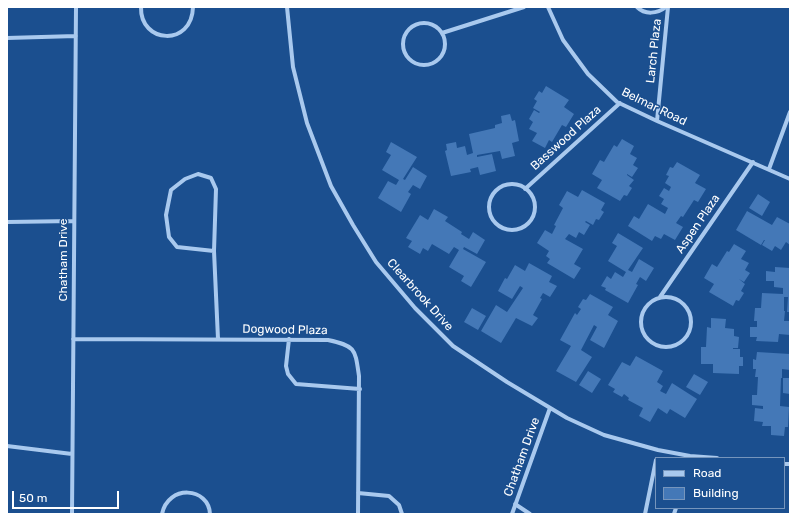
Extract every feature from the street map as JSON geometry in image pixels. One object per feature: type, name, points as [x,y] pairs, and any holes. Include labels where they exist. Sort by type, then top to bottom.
[{"type":"street","name":"Chatham Drive","points":[[72,514],[76,7]]},
{"type":"street","points":[[141,7],[141,14],[149,29],[162,36],[171,36],[180,33],[189,25],[192,16],[192,7]]},
{"type":"street","name":"Clearbrook Drive","points":[[287,7],[293,67],[307,123],[331,186],[376,262],[415,308],[453,346],[507,382],[567,418],[604,435],[690,457]]},
{"type":"street","points":[[442,33],[524,7]]},
{"type":"street","name":"Belmar Road","points":[[548,7],[563,40],[588,74],[620,103],[657,121],[790,179]]},
{"type":"street","points":[[637,7],[640,10],[649,13],[656,13],[667,7]]},
{"type":"street","name":"Larch Plaza","points":[[657,121],[667,7]]},
{"type":"street","points":[[420,24],[428,24],[438,29],[442,33],[445,42],[444,51],[440,58],[433,64],[420,65],[412,61],[406,55],[403,42],[406,34],[412,27],[420,24]]},
{"type":"street","points":[[7,38],[76,36]]},
{"type":"street","name":"Basswood Plaza","points":[[525,189],[620,103]]},
{"type":"street","points":[[769,169],[790,112]]},
{"type":"street","name":"Aspen Plaza","points":[[660,297],[752,162]]},
{"type":"street","points":[[214,251],[177,247],[169,237],[166,215],[171,190],[185,179],[198,174],[211,178],[216,189],[214,251],[218,339]]},
{"type":"street","points":[[507,184],[517,184],[525,189],[534,200],[535,210],[532,218],[526,226],[517,230],[507,230],[499,226],[492,219],[489,212],[489,204],[492,195],[499,188],[507,184]]},
{"type":"street","points":[[7,222],[74,221]]},
{"type":"street","points":[[660,297],[675,297],[682,301],[689,309],[692,319],[687,337],[679,344],[671,347],[656,345],[647,339],[642,329],[642,313],[648,304],[654,299],[660,297]]},
{"type":"street","name":"Dogwood Plaza","points":[[73,339],[328,340],[345,343],[353,349],[357,360],[360,389],[358,514]]},
{"type":"street","points":[[289,340],[286,366],[288,374],[296,384],[360,389]]},
{"type":"street","name":"Chatham Drive","points":[[512,514],[550,408]]},
{"type":"street","points":[[7,446],[72,454]]},
{"type":"street","points":[[656,457],[658,450]]},
{"type":"street","points":[[645,514],[655,464]]},
{"type":"street","points":[[162,514],[169,498],[178,493],[188,492],[198,495],[206,502],[210,514]]},
{"type":"street","points":[[358,493],[389,496],[399,505],[402,514]]},
{"type":"street","points":[[515,504],[530,514]]},
{"type":"building","points":[[546,86],[569,100],[564,107],[574,114],[566,127],[562,125],[552,142],[549,140],[545,148],[532,141],[537,133],[529,129],[533,122],[529,119],[534,110],[539,113],[540,112],[533,108],[537,101],[534,99],[539,91],[542,93]]},
{"type":"building","points":[[510,114],[512,121],[515,120],[519,141],[512,143],[515,156],[502,159],[500,151],[477,155],[477,157],[492,154],[496,171],[480,175],[478,167],[470,169],[471,172],[451,176],[445,151],[447,150],[446,144],[456,142],[457,148],[465,146],[467,155],[473,153],[469,134],[495,128],[495,125],[502,123],[501,116]]},
{"type":"building","points":[[622,139],[634,146],[630,154],[637,158],[633,165],[638,168],[632,177],[627,174],[634,180],[629,186],[632,188],[627,196],[624,195],[620,201],[597,188],[602,180],[592,174],[600,160],[604,162],[614,145],[617,147]]},
{"type":"building","points":[[391,142],[417,157],[403,179],[405,180],[413,167],[427,176],[420,189],[413,185],[408,192],[411,194],[401,212],[378,198],[388,181],[396,185],[399,180],[382,170],[391,155],[386,152]]},
{"type":"building","points":[[677,162],[700,175],[695,183],[706,189],[698,202],[694,200],[683,217],[681,216],[676,223],[683,227],[675,240],[664,234],[661,239],[655,236],[652,241],[628,226],[634,216],[639,219],[648,204],[665,214],[668,208],[661,204],[664,199],[659,196],[664,188],[669,191],[671,187],[665,183],[669,176],[666,175],[670,167],[673,168]]},
{"type":"building","points":[[582,190],[605,203],[601,210],[604,212],[599,220],[596,219],[593,225],[586,221],[585,222],[590,225],[584,235],[579,232],[576,238],[569,234],[565,239],[583,249],[574,264],[581,268],[574,279],[547,263],[550,259],[546,256],[549,251],[537,243],[545,230],[552,234],[556,226],[554,225],[563,208],[559,205],[567,191],[578,197]]},
{"type":"building","points":[[758,194],[770,202],[762,216],[749,208]]},
{"type":"building","points":[[434,209],[448,217],[445,221],[462,232],[461,234],[469,239],[473,232],[485,240],[477,254],[464,247],[463,249],[486,262],[471,287],[461,281],[464,276],[449,267],[459,250],[454,247],[449,254],[432,244],[428,251],[423,248],[420,254],[408,247],[412,241],[406,238],[420,215],[428,220]]},
{"type":"building","points":[[747,211],[772,225],[777,217],[790,224],[790,245],[786,242],[781,250],[775,246],[772,251],[762,245],[765,240],[761,245],[736,230]]},
{"type":"building","points":[[618,233],[643,248],[628,270],[632,272],[639,259],[654,268],[646,281],[640,277],[636,284],[638,285],[628,303],[605,290],[606,288],[601,286],[607,276],[611,279],[615,272],[623,277],[626,272],[608,261],[617,246],[612,243]]},
{"type":"building","points":[[734,244],[746,251],[741,259],[749,263],[745,270],[750,273],[744,282],[739,279],[745,284],[741,291],[744,293],[739,301],[736,300],[733,306],[709,292],[714,284],[704,278],[712,264],[717,267],[727,251],[729,252]]},
{"type":"building","points":[[529,263],[552,276],[549,282],[557,286],[550,297],[543,293],[540,298],[542,299],[533,315],[538,318],[532,326],[516,318],[501,343],[481,331],[496,305],[507,312],[523,288],[520,286],[512,299],[498,291],[505,278],[507,279],[515,265],[525,271]]},
{"type":"building","points":[[775,267],[790,268],[790,312],[787,312],[788,297],[784,297],[784,321],[790,321],[790,335],[779,334],[778,342],[756,341],[757,337],[750,337],[750,327],[757,327],[757,321],[754,321],[755,308],[761,308],[762,293],[783,294],[783,288],[774,287],[774,281],[766,281],[766,271],[775,272]]},
{"type":"building","points":[[590,294],[613,307],[608,315],[618,321],[604,348],[590,340],[597,327],[594,325],[581,350],[592,357],[576,382],[556,371],[571,346],[560,340],[575,313],[577,315],[581,309],[578,307],[583,299],[586,300]]},
{"type":"building","points":[[472,308],[486,316],[478,330],[464,322]]},
{"type":"building","points":[[711,318],[726,319],[725,328],[734,329],[734,336],[739,337],[738,348],[733,349],[740,349],[740,357],[743,357],[743,366],[739,366],[739,374],[713,373],[713,364],[701,364],[701,347],[706,347],[707,327],[711,328]]},
{"type":"building","points":[[757,352],[790,354],[790,370],[782,369],[781,378],[780,406],[789,407],[788,427],[785,427],[784,436],[771,435],[771,426],[762,426],[763,422],[754,421],[755,408],[763,409],[763,406],[752,405],[752,395],[757,395],[758,377],[755,377],[756,369],[753,369],[753,359],[756,360]]},
{"type":"building","points":[[636,356],[663,371],[657,382],[663,386],[660,391],[666,394],[672,383],[697,399],[685,418],[670,409],[667,414],[658,408],[650,422],[639,416],[643,408],[628,400],[629,398],[624,394],[622,397],[613,392],[615,389],[608,385],[622,362],[630,366]]},
{"type":"building","points":[[588,371],[601,379],[592,393],[579,385]]},
{"type":"building","points":[[694,374],[708,382],[700,395],[686,387]]},
{"type":"building","points":[[783,378],[790,378],[790,394],[783,393]]}]
